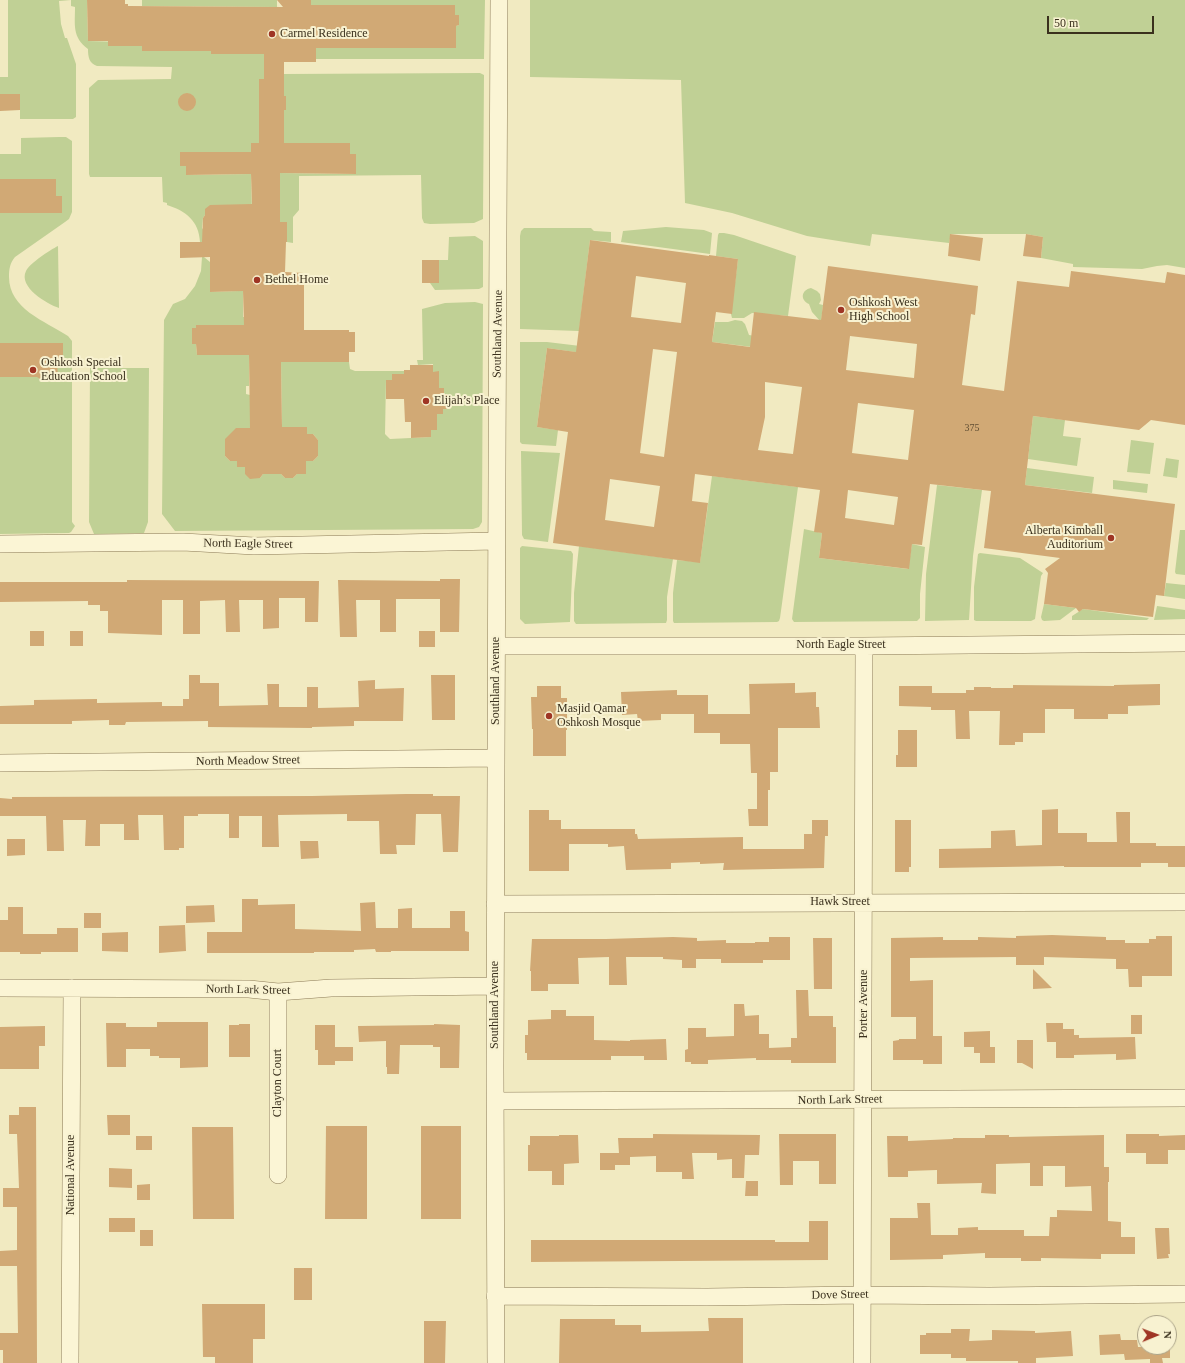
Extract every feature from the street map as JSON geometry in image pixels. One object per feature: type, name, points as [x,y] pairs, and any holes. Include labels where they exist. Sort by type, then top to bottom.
[{"type":"street","name":"Southland Avenue","points":[[496,1363],[495,904],[497,646],[496,541],[499,288],[499,0]]},
{"type":"street","name":"North Eagle Street","points":[[0,544],[182,542],[254,546],[496,541]]},
{"type":"street","name":"North Eagle Street","points":[[497,646],[864,646],[1185,643]]},
{"type":"street","name":"Porter Avenue","points":[[862,1363],[864,646]]},
{"type":"street","name":"North Meadow Street","points":[[0,763],[496,758]]},
{"type":"street","name":"Hawk Street","points":[[495,904],[1185,902]]},
{"type":"street","name":"North Lark Street","points":[[0,988],[249,989],[278,992],[332,988],[495,986]]},
{"type":"street","name":"National Avenue","points":[[70,1363],[72,988]]},
{"type":"street","name":"Clayton Court","points":[[278,992],[278,1175]]},
{"type":"street","name":"North Lark Street","points":[[496,1102],[1185,1098]]},
{"type":"street","name":"Dove Street","points":[[495,1296],[707,1297],[1185,1294]]},
{"type":"green space","points":[[8,0],[71,0],[59,1],[61,24],[76,64],[76,117],[73,119],[20,119],[20,94],[0,94],[0,77],[8,77]]},
{"type":"green space","points":[[71,0],[87,0],[88,41],[264,46],[264,79],[259,79],[259,143],[251,144],[251,152],[180,153],[180,166],[186,166],[187,175],[251,174],[252,213],[205,215],[203,218],[202,228],[205,232],[204,242],[200,242],[197,228],[190,218],[180,210],[163,202],[162,177],[90,177],[89,88],[98,80],[171,79],[172,67],[94,65],[88,55],[88,49],[79,40],[77,35],[75,25],[75,7],[71,6]]},
{"type":"green space","points":[[142,0],[277,0],[277,7],[142,6]]},
{"type":"green space","points":[[311,0],[485,0],[484,59],[316,59],[316,48],[456,48],[456,26],[459,25],[459,15],[455,15],[455,5],[327,5],[326,7],[311,7]]},
{"type":"green space","points":[[530,0],[1185,0],[1185,268],[1167,265],[1142,269],[1073,267],[1073,264],[1041,258],[1043,237],[1026,234],[951,234],[949,243],[872,234],[870,246],[807,236],[732,213],[685,203],[681,80],[530,77]]},
{"type":"green space","points":[[480,73],[484,75],[483,219],[474,223],[424,223],[422,218],[421,175],[299,176],[299,210],[293,217],[293,243],[287,242],[287,222],[280,222],[280,173],[354,174],[356,172],[356,154],[350,154],[350,143],[284,143],[284,110],[286,110],[286,96],[284,96],[284,74]]},
{"type":"green space","points":[[66,137],[72,141],[72,212],[69,219],[15,257],[10,266],[9,277],[15,298],[22,306],[39,319],[68,336],[72,341],[72,522],[75,526],[69,533],[0,534],[0,154],[21,154],[21,138]]},
{"type":"green space","points":[[666,227],[704,230],[712,233],[710,254],[621,242],[623,231]]},
{"type":"green space","points":[[524,228],[591,228],[594,231],[611,232],[611,242],[590,240],[579,331],[520,329],[520,236],[521,231]]},
{"type":"green space","points":[[719,233],[734,235],[796,256],[788,316],[752,313],[744,318],[732,318],[731,314],[738,259],[716,256]]},
{"type":"green space","points":[[475,236],[483,241],[483,287],[479,289],[435,290],[430,283],[439,283],[439,260],[448,260],[449,237]]},
{"type":"green space","points":[[58,246],[59,308],[41,299],[35,294],[26,283],[25,277],[26,271],[32,264]]},
{"type":"green space","points":[[202,257],[210,262],[210,292],[239,291],[239,287],[243,287],[243,317],[248,317],[249,325],[197,325],[196,328],[192,329],[192,344],[196,344],[197,355],[249,355],[249,386],[246,386],[246,394],[250,395],[253,428],[237,428],[225,456],[230,461],[237,461],[237,467],[245,467],[260,478],[263,474],[281,474],[285,478],[293,478],[297,474],[306,474],[306,461],[313,461],[318,456],[318,440],[313,434],[307,434],[307,427],[278,427],[282,424],[281,362],[349,362],[350,369],[355,371],[404,371],[404,374],[392,374],[392,380],[386,380],[385,434],[390,439],[431,437],[431,430],[437,414],[443,414],[443,409],[447,409],[447,395],[444,394],[444,388],[439,388],[439,372],[433,372],[433,364],[418,365],[417,360],[423,360],[422,309],[445,303],[475,302],[483,304],[482,522],[479,527],[473,529],[175,531],[162,514],[164,320],[173,304],[185,299],[195,286],[201,271]]},
{"type":"green space","points":[[811,288],[820,294],[821,300],[819,304],[823,305],[821,322],[803,298],[805,291]]},
{"type":"green space","points":[[735,320],[742,321],[745,324],[749,335],[787,341],[816,355],[712,342],[715,322],[728,322]]},
{"type":"green space","points":[[520,342],[547,342],[597,348],[596,355],[547,348],[537,427],[558,430],[556,446],[522,444],[520,442]]},
{"type":"green space","points":[[90,368],[149,368],[148,522],[144,533],[94,534],[89,522]]},
{"type":"green space","points":[[1033,416],[1065,420],[1063,436],[1081,438],[1077,466],[1028,459]]},
{"type":"green space","points":[[1131,440],[1154,443],[1150,474],[1127,472]]},
{"type":"green space","points":[[521,451],[560,453],[548,542],[524,539],[522,535]]},
{"type":"green space","points":[[1166,458],[1179,460],[1177,478],[1163,476]]},
{"type":"green space","points":[[1027,468],[1094,477],[1092,493],[1025,485]]},
{"type":"green space","points":[[712,476],[798,487],[780,618],[777,622],[674,623],[673,621],[673,593],[677,560],[700,562]]},
{"type":"green space","points":[[1113,480],[1148,484],[1147,493],[1113,489]]},
{"type":"green space","points":[[937,485],[982,490],[973,556],[969,620],[925,621],[926,574]]},
{"type":"green space","points":[[804,529],[822,533],[819,558],[908,569],[912,544],[925,547],[920,594],[920,618],[917,621],[794,622],[792,619]]},
{"type":"green space","points":[[1180,530],[1185,530],[1185,575],[1176,574],[1175,572]]},
{"type":"green space","points":[[522,546],[571,551],[573,554],[570,622],[525,624],[520,619],[520,548]]},
{"type":"green space","points":[[579,546],[673,559],[667,597],[666,623],[576,624],[574,621],[574,593]]},
{"type":"green space","points":[[978,554],[1020,558],[1043,573],[1041,576],[1035,619],[1031,621],[974,620],[974,587]]},
{"type":"green space","points":[[1166,583],[1185,585],[1185,599],[1164,596]]},
{"type":"green space","points":[[1044,604],[1076,608],[1060,620],[1044,621],[1041,617]]},
{"type":"green space","points":[[1157,606],[1185,610],[1185,619],[1154,620]]},
{"type":"green space","points":[[1083,609],[1149,618],[1147,620],[1072,620],[1072,616]]},
{"type":"building","name":"Bethel Home","points":[[87,0],[125,0],[125,4],[128,4],[128,6],[283,7],[277,0],[311,0],[311,5],[455,5],[455,15],[459,15],[459,25],[456,26],[456,48],[316,48],[316,62],[284,62],[284,96],[286,96],[286,110],[284,110],[284,143],[350,143],[350,154],[356,154],[356,174],[280,173],[280,222],[287,222],[285,272],[304,273],[304,330],[349,330],[349,332],[355,332],[355,352],[349,352],[349,362],[281,362],[282,427],[307,427],[307,434],[313,434],[318,440],[318,456],[313,461],[306,461],[306,474],[297,474],[293,478],[285,478],[281,474],[263,474],[260,478],[250,479],[245,474],[245,467],[237,467],[237,461],[230,461],[225,456],[225,439],[236,428],[250,428],[249,355],[197,355],[196,344],[192,344],[192,328],[196,328],[196,325],[244,325],[243,291],[210,292],[210,257],[180,258],[180,242],[202,242],[203,218],[205,215],[205,209],[210,205],[252,204],[251,174],[186,175],[186,166],[180,166],[180,152],[251,152],[251,143],[259,143],[259,79],[264,79],[264,54],[211,54],[211,51],[142,51],[142,46],[108,46],[108,41],[88,41]]},
{"type":"building","points":[[187,93],[193,96],[196,102],[193,108],[187,111],[181,108],[178,102],[181,96]]},
{"type":"building","points":[[0,94],[20,94],[20,110],[0,111]]},
{"type":"building","points":[[0,179],[56,179],[56,196],[62,196],[62,213],[0,213]]},
{"type":"building","points":[[950,234],[983,238],[980,261],[948,256]]},
{"type":"building","points":[[1026,234],[1043,237],[1041,258],[1023,256]]},
{"type":"building","points":[[590,240],[738,259],[732,314],[716,312],[712,342],[750,347],[754,312],[821,320],[828,266],[978,286],[975,315],[971,314],[962,385],[1004,391],[1017,281],[1069,287],[1071,271],[1165,283],[1167,272],[1185,275],[1185,425],[1151,420],[1139,430],[1033,416],[1025,485],[1175,504],[1164,596],[1156,595],[1153,617],[1083,609],[1079,612],[1076,608],[1044,604],[1048,573],[1045,569],[1060,558],[984,548],[991,491],[930,484],[922,545],[912,544],[909,569],[819,558],[822,533],[814,532],[820,490],[695,474],[692,501],[708,503],[700,563],[553,543],[568,432],[537,427],[547,348],[576,352]],"holes":[[[636,276],[686,283],[681,323],[631,317]],[[850,336],[917,344],[914,378],[846,370]],[[653,349],[677,352],[664,457],[640,453]],[[765,382],[802,387],[793,454],[758,450],[765,417]],[[858,403],[914,410],[908,460],[852,453]],[[610,479],[660,486],[654,527],[605,520]],[[848,490],[898,497],[894,525],[845,518]]]},
{"type":"building","points":[[422,260],[439,260],[439,283],[422,283]]},
{"type":"building","points":[[0,343],[63,343],[63,359],[57,361],[58,378],[40,379],[37,377],[0,377]]},
{"type":"building","name":"Elijah’s Place","points":[[410,365],[433,365],[433,372],[439,371],[439,388],[444,388],[444,394],[447,394],[447,409],[443,409],[443,414],[437,414],[437,430],[431,430],[431,437],[411,438],[411,422],[405,422],[404,399],[386,399],[386,380],[392,380],[392,374],[404,374],[404,370],[410,370]]},
{"type":"building","points":[[440,579],[460,579],[459,632],[440,632],[440,599],[396,599],[396,632],[380,632],[380,600],[356,600],[357,637],[340,637],[338,580],[440,581]]},
{"type":"building","points":[[127,580],[319,581],[318,622],[305,622],[305,598],[279,598],[279,628],[263,629],[263,600],[239,600],[240,632],[226,632],[225,600],[200,601],[200,634],[183,634],[183,600],[162,600],[162,635],[108,633],[108,611],[100,611],[100,605],[88,605],[88,601],[0,602],[0,582],[127,582]]},
{"type":"building","points":[[30,631],[44,631],[44,646],[30,646]]},
{"type":"building","points":[[70,631],[83,631],[83,646],[70,646]]},
{"type":"building","points":[[419,631],[435,631],[435,647],[419,647]]},
{"type":"building","points":[[189,675],[200,675],[200,683],[219,683],[219,706],[268,705],[267,684],[279,684],[279,707],[307,707],[307,687],[318,687],[318,708],[359,707],[358,681],[375,680],[375,689],[404,688],[403,721],[354,721],[354,726],[312,728],[208,727],[208,721],[126,722],[125,725],[109,725],[109,720],[72,721],[72,724],[0,724],[0,706],[34,705],[34,700],[97,699],[97,703],[162,702],[162,706],[183,706],[183,699],[189,699]]},
{"type":"building","points":[[431,675],[455,675],[455,720],[432,720]]},
{"type":"building","points":[[795,683],[795,693],[816,692],[816,707],[819,707],[820,728],[778,728],[778,772],[770,772],[770,790],[768,790],[768,826],[749,826],[748,809],[757,809],[757,773],[751,773],[750,744],[720,744],[720,733],[694,733],[694,714],[661,714],[661,720],[638,721],[637,714],[622,715],[621,692],[677,690],[677,695],[708,695],[708,714],[750,714],[749,684]]},
{"type":"building","points":[[1160,684],[1160,705],[1128,706],[1128,714],[1108,714],[1108,719],[1074,719],[1074,709],[1045,709],[1045,733],[1023,733],[1023,742],[1015,742],[1015,745],[999,745],[1000,711],[969,711],[970,739],[956,739],[955,710],[931,710],[931,707],[899,706],[899,686],[932,686],[932,693],[966,693],[966,690],[974,690],[974,687],[1013,688],[1013,685],[1114,686]]},
{"type":"building","points":[[537,686],[561,686],[561,698],[567,698],[566,756],[533,756],[531,697],[537,697]]},
{"type":"building","points":[[898,730],[917,730],[917,767],[896,767],[896,755],[898,755]]},
{"type":"building","points":[[406,794],[460,796],[458,852],[443,852],[441,814],[416,814],[415,845],[396,845],[397,854],[380,854],[379,821],[347,821],[347,814],[278,815],[279,847],[262,847],[262,816],[239,816],[239,838],[229,838],[229,814],[198,814],[198,816],[184,816],[184,848],[179,848],[179,850],[164,850],[163,815],[138,815],[139,840],[124,840],[124,824],[100,824],[100,846],[85,846],[86,820],[63,820],[64,851],[47,851],[46,816],[0,816],[0,798],[12,799],[12,797],[312,796]]},
{"type":"building","points":[[1058,809],[1058,833],[1087,833],[1087,842],[1117,842],[1116,812],[1130,812],[1130,843],[1156,843],[1156,846],[1185,846],[1185,867],[1168,867],[1168,863],[1141,863],[1141,867],[1064,866],[939,868],[939,849],[991,848],[991,831],[1015,830],[1016,846],[1042,845],[1042,810]]},
{"type":"building","points":[[529,810],[549,810],[549,820],[561,820],[561,829],[635,829],[635,834],[637,834],[638,839],[743,837],[743,849],[804,849],[804,834],[812,834],[812,820],[828,820],[828,836],[825,836],[824,868],[723,870],[724,863],[700,864],[700,862],[671,863],[671,869],[626,870],[624,846],[608,847],[608,844],[569,844],[569,871],[529,871]]},
{"type":"building","points":[[895,820],[911,820],[911,867],[909,867],[909,872],[895,872]]},
{"type":"building","points":[[7,839],[25,839],[25,855],[7,856]]},
{"type":"building","points":[[300,841],[318,841],[319,858],[301,859]]},
{"type":"building","points":[[242,899],[258,899],[258,905],[295,904],[295,929],[361,931],[360,903],[375,902],[376,928],[398,928],[398,909],[412,908],[412,928],[450,928],[450,911],[465,911],[465,931],[469,932],[469,951],[376,952],[375,949],[354,950],[354,952],[314,953],[207,953],[207,932],[242,932]]},
{"type":"building","points":[[214,905],[215,922],[186,923],[186,906]]},
{"type":"building","points":[[8,907],[23,907],[23,934],[57,934],[57,928],[78,928],[78,952],[41,952],[41,954],[20,954],[20,952],[0,952],[0,920],[8,920]]},
{"type":"building","points":[[84,913],[101,913],[101,928],[84,928]]},
{"type":"building","points":[[185,925],[186,951],[159,953],[159,926]]},
{"type":"building","points":[[128,932],[128,952],[102,951],[102,933]]},
{"type":"building","points":[[1052,935],[1106,937],[1106,940],[1125,940],[1125,943],[1149,943],[1149,939],[1156,939],[1156,936],[1172,936],[1172,976],[1142,976],[1142,987],[1129,987],[1128,969],[1116,969],[1116,959],[1044,957],[1044,965],[1016,965],[1016,957],[910,958],[910,981],[933,980],[933,1036],[942,1036],[942,1064],[923,1064],[923,1060],[893,1060],[893,1041],[899,1039],[916,1039],[916,1017],[891,1017],[891,938],[943,937],[943,940],[978,940],[978,937],[1016,938],[1016,936]]},
{"type":"building","points":[[769,937],[790,937],[790,960],[763,960],[763,963],[721,963],[721,959],[696,959],[696,968],[682,968],[682,960],[663,959],[663,957],[626,957],[627,985],[609,985],[609,957],[578,958],[579,984],[548,984],[548,991],[531,991],[530,971],[532,939],[697,938],[697,941],[726,940],[726,943],[755,943],[769,942]]},
{"type":"building","points":[[813,938],[832,938],[832,989],[814,989]]},
{"type":"building","points":[[1033,969],[1052,988],[1033,989]]},
{"type":"building","points":[[796,990],[808,990],[809,1016],[833,1016],[833,1027],[836,1027],[836,1063],[791,1063],[791,1060],[756,1060],[756,1058],[708,1060],[708,1064],[691,1064],[691,1062],[685,1062],[685,1050],[688,1049],[688,1028],[706,1028],[706,1037],[734,1036],[734,1004],[744,1004],[745,1016],[759,1015],[759,1034],[769,1034],[769,1048],[791,1047],[791,1038],[797,1038]]},
{"type":"building","points":[[551,1010],[566,1010],[566,1016],[594,1016],[594,1040],[630,1041],[666,1039],[667,1060],[644,1060],[644,1056],[611,1056],[611,1060],[527,1060],[527,1053],[525,1053],[525,1035],[528,1035],[528,1020],[551,1019]]},
{"type":"building","points":[[1131,1015],[1142,1015],[1142,1034],[1131,1034]]},
{"type":"building","points":[[157,1022],[208,1022],[208,1067],[180,1068],[180,1058],[159,1058],[159,1056],[150,1056],[150,1049],[126,1049],[126,1067],[107,1067],[106,1023],[126,1023],[126,1027],[157,1027]]},
{"type":"building","points":[[1046,1023],[1063,1023],[1063,1029],[1074,1029],[1074,1035],[1079,1035],[1079,1038],[1135,1037],[1136,1059],[1116,1060],[1116,1054],[1074,1055],[1074,1058],[1056,1058],[1056,1042],[1047,1042]]},
{"type":"building","points":[[250,1024],[250,1057],[229,1057],[229,1025]]},
{"type":"building","points":[[434,1024],[460,1025],[459,1068],[440,1068],[440,1047],[433,1047],[433,1045],[400,1045],[399,1074],[387,1074],[386,1041],[359,1042],[358,1026]]},
{"type":"building","points":[[315,1025],[335,1025],[335,1047],[353,1047],[353,1061],[335,1061],[335,1065],[318,1065],[318,1050],[315,1050]]},
{"type":"building","points":[[45,1026],[45,1046],[39,1046],[39,1069],[0,1069],[0,1027]]},
{"type":"building","points":[[990,1031],[990,1047],[995,1047],[995,1063],[980,1063],[980,1053],[974,1053],[974,1047],[964,1047],[964,1032]]},
{"type":"building","points":[[1017,1040],[1033,1040],[1033,1069],[1022,1063],[1017,1063]]},
{"type":"building","points":[[19,1107],[36,1107],[37,1363],[3,1363],[3,1350],[0,1350],[0,1333],[18,1333],[17,1266],[0,1266],[0,1251],[17,1250],[17,1207],[3,1207],[3,1188],[19,1188],[17,1134],[9,1134],[9,1115],[19,1115]]},
{"type":"building","points":[[107,1115],[130,1115],[130,1135],[108,1135]]},
{"type":"building","points":[[326,1126],[367,1126],[367,1219],[325,1219]]},
{"type":"building","points":[[421,1126],[461,1126],[461,1219],[421,1219]]},
{"type":"building","points":[[192,1127],[233,1127],[234,1219],[193,1219]]},
{"type":"building","points":[[653,1134],[760,1135],[759,1155],[745,1155],[744,1178],[732,1178],[732,1159],[717,1160],[717,1153],[692,1153],[694,1179],[682,1179],[682,1172],[656,1172],[656,1156],[630,1157],[630,1165],[615,1165],[615,1170],[600,1170],[600,1153],[619,1153],[618,1138],[653,1138]]},
{"type":"building","points":[[779,1134],[836,1134],[836,1184],[819,1184],[819,1161],[793,1161],[793,1185],[780,1185]]},
{"type":"building","points":[[1126,1134],[1159,1134],[1159,1136],[1185,1135],[1185,1150],[1168,1150],[1168,1164],[1146,1164],[1146,1153],[1126,1153]]},
{"type":"building","points":[[578,1135],[579,1163],[564,1164],[564,1185],[552,1185],[552,1171],[528,1171],[528,1145],[530,1145],[530,1136]]},
{"type":"building","points":[[985,1135],[1009,1135],[1009,1137],[1104,1135],[1104,1167],[1109,1167],[1108,1221],[1121,1222],[1121,1237],[1135,1237],[1135,1254],[1101,1254],[1101,1259],[1041,1258],[1041,1261],[1021,1261],[1021,1258],[985,1258],[985,1253],[943,1255],[943,1259],[890,1260],[890,1218],[918,1218],[917,1203],[930,1203],[931,1235],[958,1235],[958,1228],[978,1227],[978,1230],[1024,1230],[1024,1236],[1049,1236],[1050,1217],[1057,1217],[1057,1210],[1092,1211],[1091,1186],[1065,1187],[1065,1166],[1043,1166],[1043,1186],[1030,1186],[1030,1163],[996,1164],[996,1194],[981,1193],[982,1183],[937,1184],[937,1170],[908,1171],[908,1177],[888,1177],[887,1136],[908,1136],[908,1141],[953,1138],[985,1138]]},
{"type":"building","points":[[136,1136],[152,1136],[152,1150],[136,1150]]},
{"type":"building","points":[[109,1168],[132,1169],[132,1188],[109,1187]]},
{"type":"building","points":[[746,1181],[758,1181],[758,1196],[745,1196]]},
{"type":"building","points":[[150,1184],[150,1200],[137,1200],[137,1185]]},
{"type":"building","points":[[109,1218],[135,1218],[135,1232],[109,1232]]},
{"type":"building","points":[[809,1221],[828,1221],[828,1260],[531,1262],[531,1240],[775,1240],[775,1242],[809,1242]]},
{"type":"building","points":[[1155,1228],[1169,1228],[1169,1258],[1157,1259]]},
{"type":"building","points":[[140,1230],[153,1230],[153,1246],[140,1246]]},
{"type":"building","points":[[294,1268],[312,1268],[312,1300],[294,1300]]},
{"type":"building","points":[[202,1304],[265,1304],[265,1339],[253,1339],[253,1363],[215,1363],[215,1357],[203,1357]]},
{"type":"building","points":[[708,1318],[743,1318],[743,1363],[559,1363],[560,1319],[615,1319],[615,1325],[641,1325],[641,1332],[709,1331]]},
{"type":"building","points":[[424,1321],[446,1321],[445,1363],[424,1363]]},
{"type":"building","points":[[951,1329],[970,1329],[969,1341],[992,1340],[992,1330],[1035,1331],[1035,1333],[1071,1331],[1073,1356],[1036,1358],[1036,1363],[1018,1363],[1018,1361],[966,1361],[966,1358],[951,1358],[951,1354],[920,1354],[920,1335],[926,1335],[926,1333],[951,1333]]},
{"type":"building","points":[[1120,1334],[1121,1340],[1137,1340],[1137,1355],[1170,1355],[1170,1358],[1162,1358],[1163,1363],[1150,1363],[1150,1359],[1125,1360],[1124,1354],[1100,1355],[1099,1335]]},
{"type":"place","name":"Carmel Residence","points":[[272,34]]},
{"type":"place","name":"Bethel Home","points":[[257,280]]},
{"type":"place","name":"Oshkosh West High School","points":[[841,310]]},
{"type":"place","name":"Oshkosh Special Education School","points":[[33,370]]},
{"type":"place","name":"Elijah’s Place","points":[[426,401]]},
{"type":"place","name":"Alberta Kimball Auditorium","points":[[1111,538]]},
{"type":"place","name":"Masjid Qamar Oshkosh Mosque","points":[[549,716]]}]
